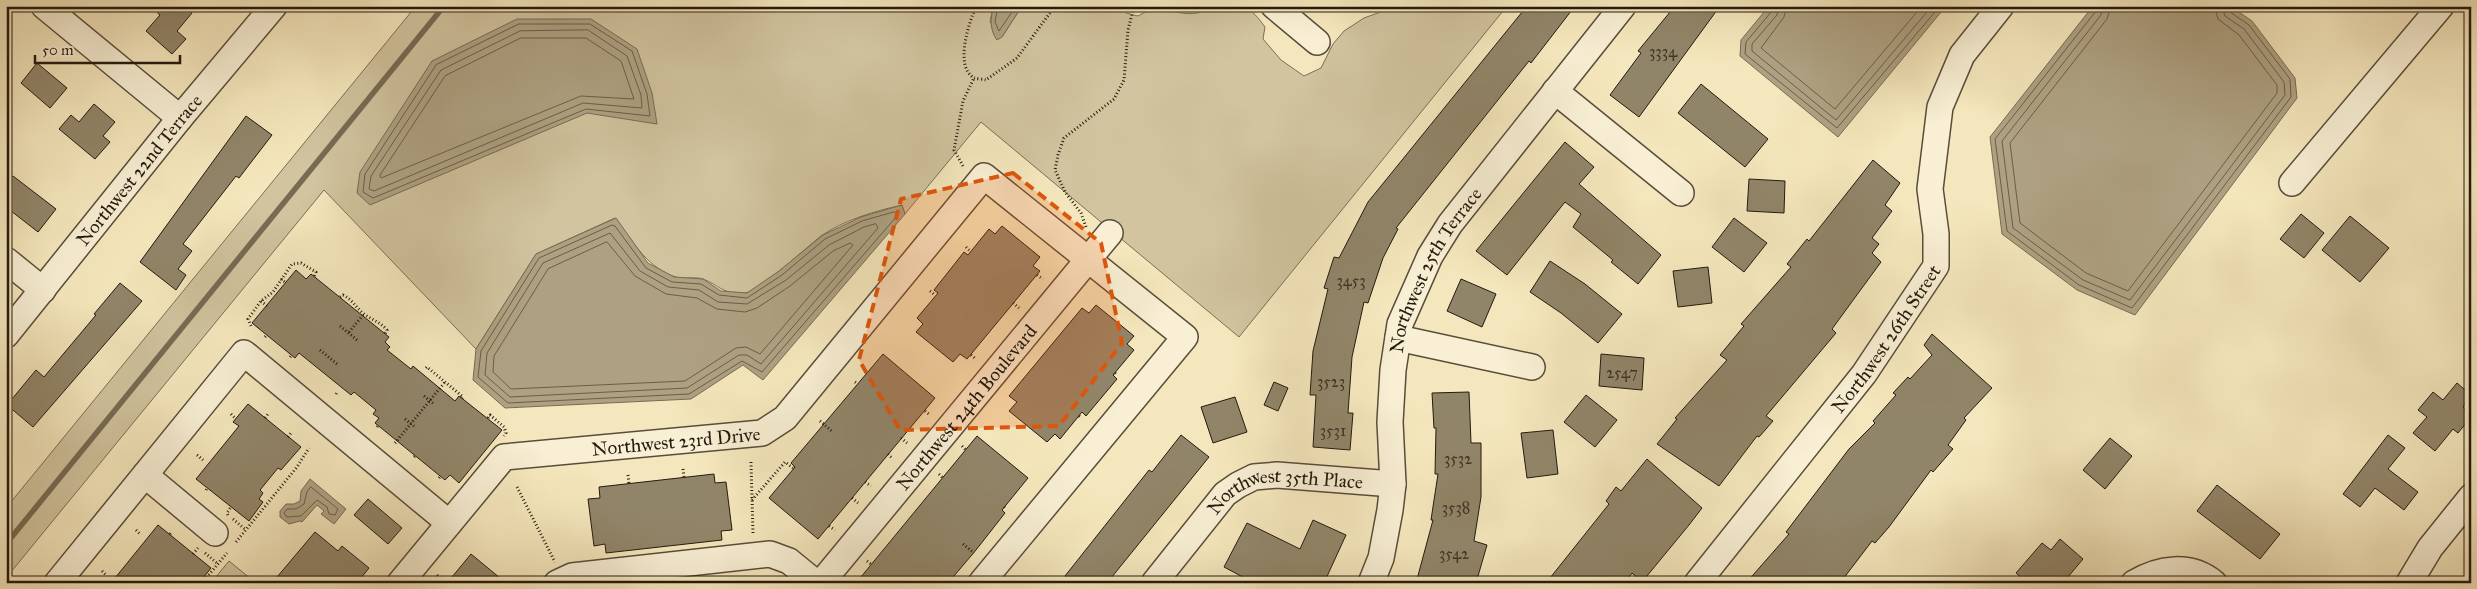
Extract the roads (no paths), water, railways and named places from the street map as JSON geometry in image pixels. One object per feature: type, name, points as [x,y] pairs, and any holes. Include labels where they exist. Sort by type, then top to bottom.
[{"type":"street","points":[[44,6],[180,118]]},
{"type":"street","name":"Northwest 22nd Terrace","points":[[6,335],[180,118],[274,6]]},
{"type":"street","points":[[1274,6],[1318,42]]},
{"type":"street","name":"Northwest 25th Terrace","points":[[1371,583],[1381,558],[1393,484],[1390,422],[1393,370],[1400,324],[1430,256],[1450,224],[1624,6]]},
{"type":"street","name":"Northwest 26th Street","points":[[1698,583],[1864,374],[1936,266],[1936,234],[1930,188],[1940,107],[1962,56],[2001,6]]},
{"type":"street","points":[[2292,184],[2441,6]]},
{"type":"street","points":[[1555,91],[1681,193]]},
{"type":"street","name":"Northwest 23rd Drive","points":[[400,583],[504,457],[762,433],[786,418],[981,180],[1089,258]]},
{"type":"street","name":"Northwest 24th Boulevard","points":[[821,583],[1110,233]]},
{"type":"street","points":[[981,583],[1185,337],[1089,258]]},
{"type":"street","points":[[6,260],[43,290]]},
{"type":"street","points":[[1398,338],[1532,367]]},
{"type":"street","points":[[57,583],[244,353],[449,523]]},
{"type":"street","points":[[145,475],[215,532]]},
{"type":"street","name":"Northwest 35th Place","points":[[1154,583],[1225,494],[1238,484],[1254,477],[1277,475],[1393,484]]},
{"type":"street","points":[[2409,583],[2430,548],[2471,497]]},
{"type":"street","points":[[557,574],[572,576],[770,554],[789,562],[816,583]]},
{"type":"street","points":[[2134,583],[2148,574],[2169,569],[2190,571],[2207,577],[2214,583]]},
{"type":"water","points":[[993,6],[1022,6],[1002,37],[997,40],[994,36],[991,20]]},
{"type":"water","points":[[1769,6],[1946,6],[1838,137],[1740,56],[1741,40]]},
{"type":"water","points":[[2093,6],[2230,6],[2252,21],[2295,78],[2297,98],[2135,315],[2077,290],[2002,234],[1990,137]]},
{"type":"water","points":[[517,19],[591,19],[637,49],[652,93],[657,124],[587,113],[370,205],[357,193],[360,172],[432,61]]},
{"type":"water","points":[[902,205],[905,214],[763,380],[743,365],[691,399],[505,408],[473,380],[476,349],[536,254],[616,218],[648,263],[674,277],[703,279],[721,291],[747,293],[779,271],[823,235],[861,217]]},
{"type":"water","points":[[310,479],[346,509],[334,524],[321,514],[324,511],[317,505],[302,522],[289,524],[280,517],[280,511],[286,504],[294,504],[300,501],[301,491]]},
{"type":"waterway","points":[[6,544],[444,6]]}]
